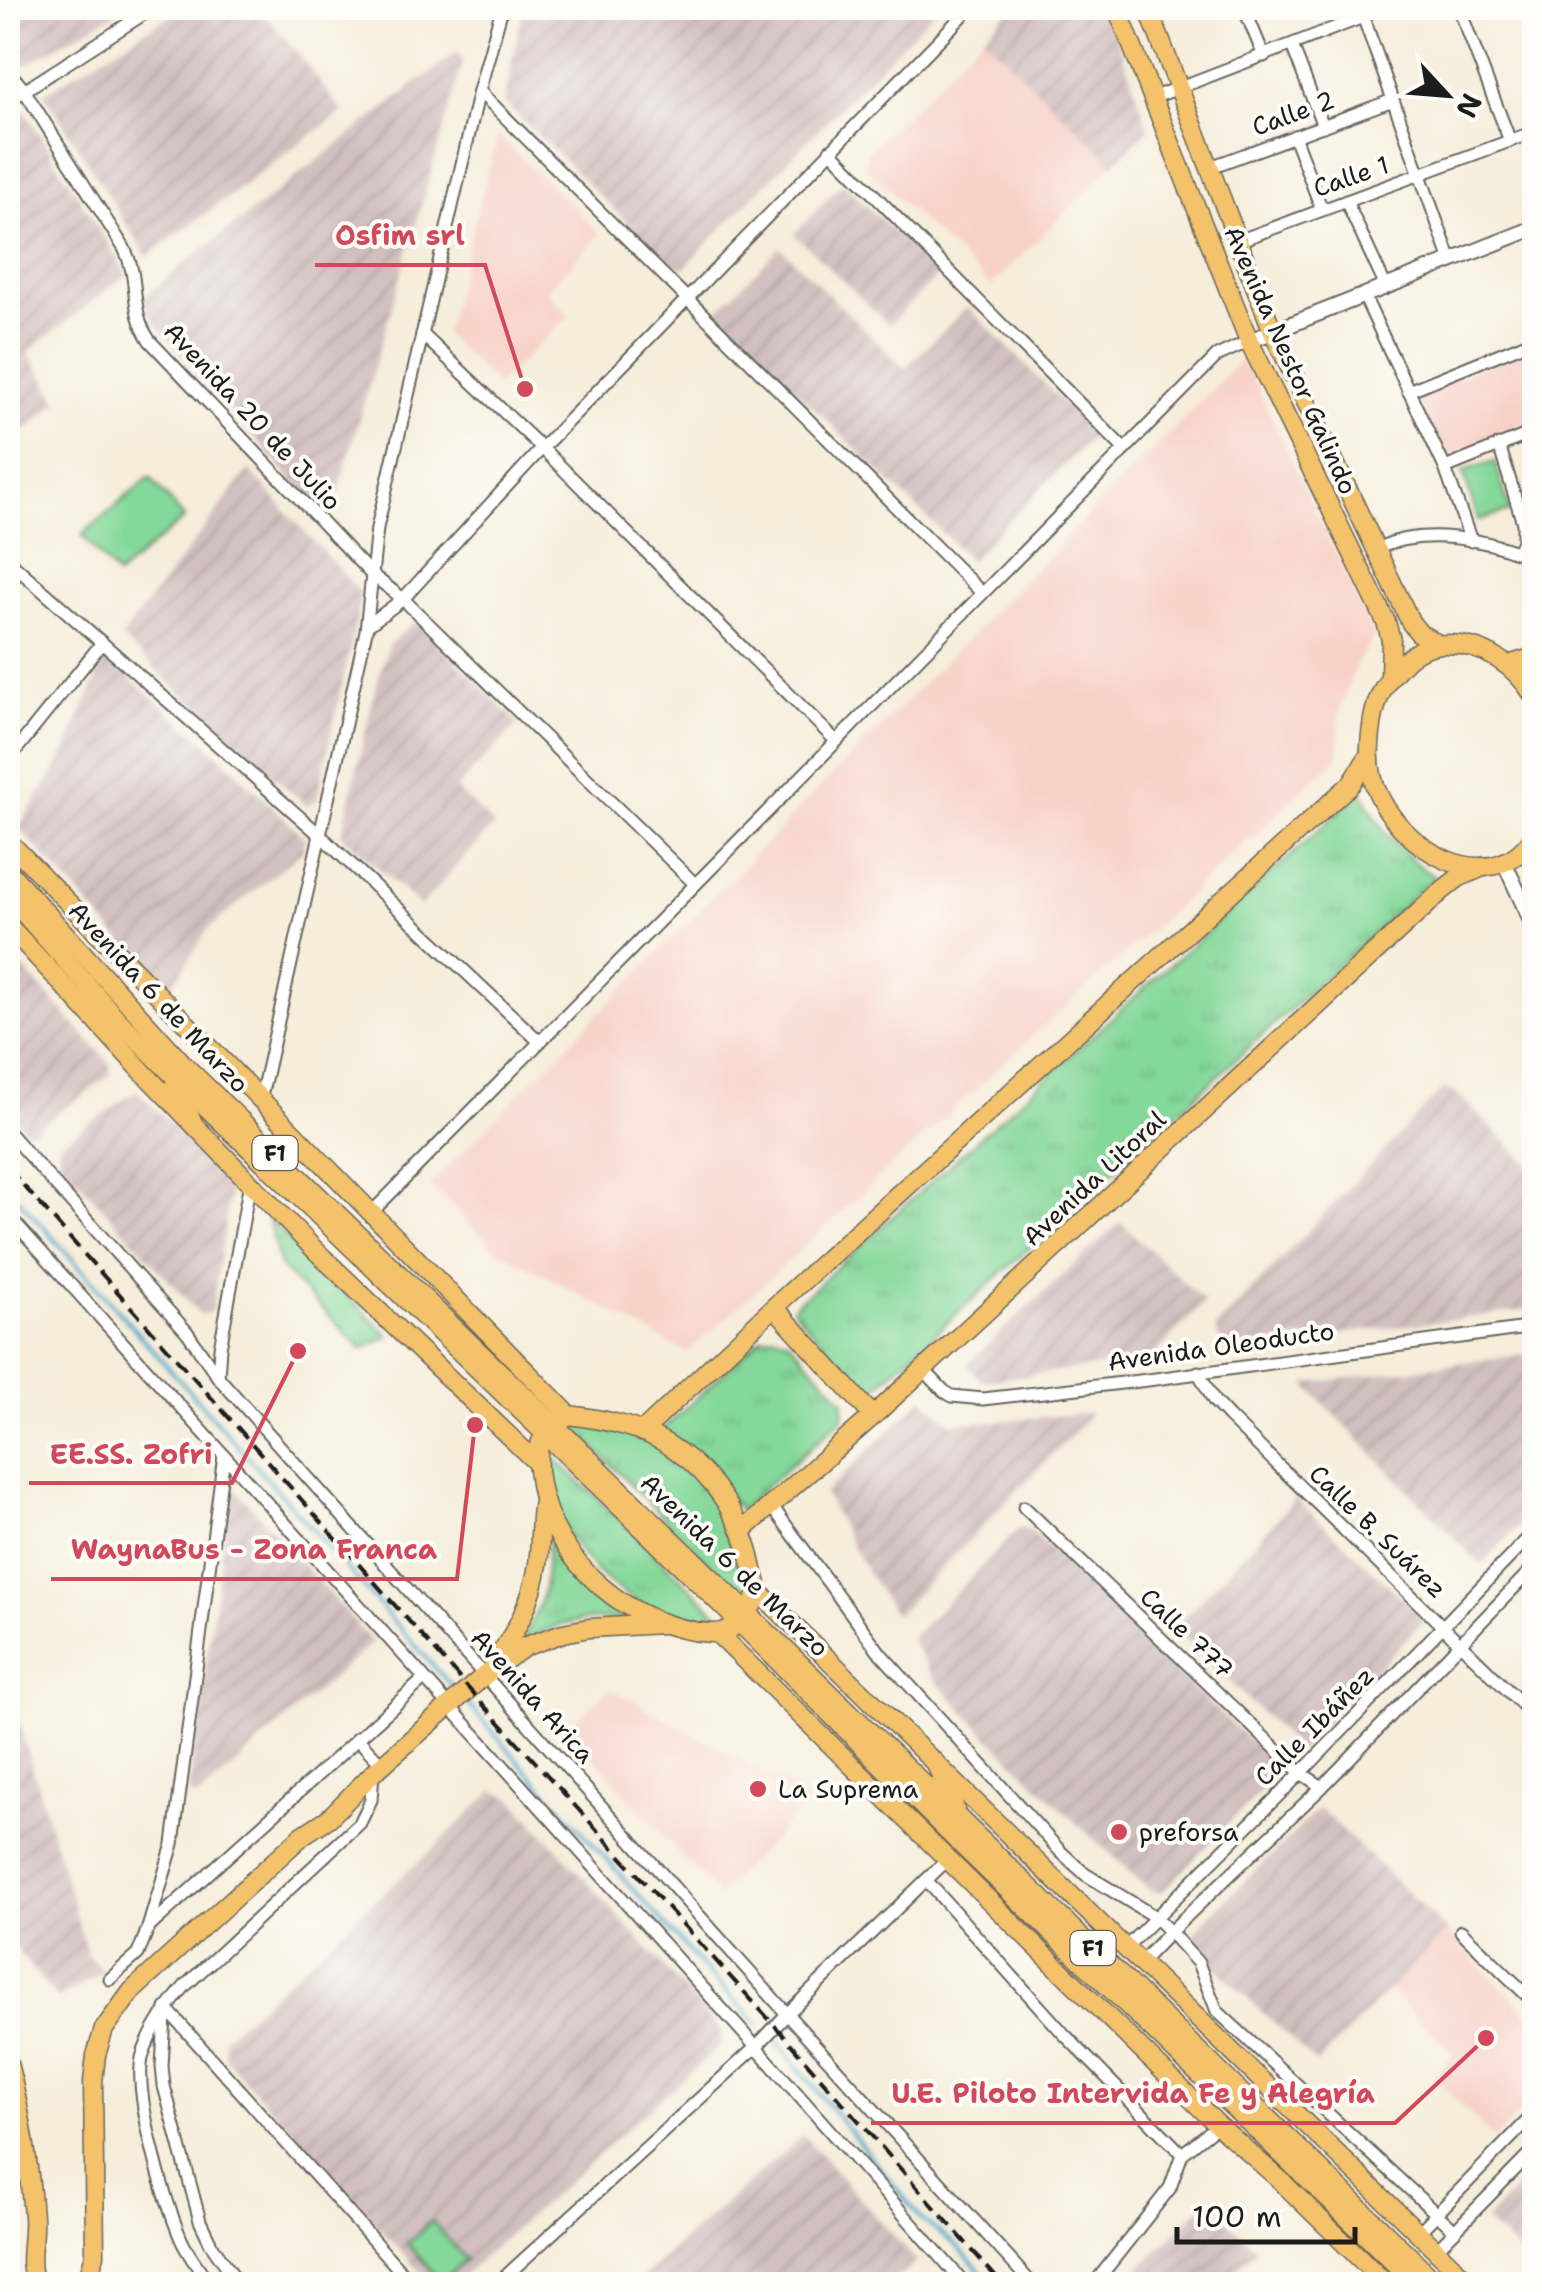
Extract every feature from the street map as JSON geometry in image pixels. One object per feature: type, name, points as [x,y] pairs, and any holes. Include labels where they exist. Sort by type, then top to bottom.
[{"type":"main road","name":"Avenida Nestor Galindo","points":[[1117,8],[1249,341],[1386,622],[1391,640],[1390,677]]},
{"type":"main road","name":"Avenida Nestor Galindo","points":[[1151,8],[1208,168],[1273,332],[1411,623],[1420,634],[1438,644]]},
{"type":"main road","points":[[1534,696],[1508,665],[1480,650],[1452,644],[1419,650],[1390,677],[1373,713],[1368,758],[1375,787],[1398,826],[1454,864],[1482,867],[1504,862],[1524,850],[1534,836]]},
{"type":"main road","points":[[1508,665],[1534,658]]},
{"type":"main road","points":[[642,1432],[774,1307],[1351,784],[1368,758]]},
{"type":"main road","name":"Avenida 6 de Marzo","points":[[8,841],[370,1214],[557,1424]]},
{"type":"main road","name":"Avenida Litoral","points":[[742,1531],[873,1416],[1443,890],[1482,867]]},
{"type":"main road","name":"Avenida 6 de Marzo","points":[[8,870],[188,1070],[557,1424],[960,1844],[1416,2284]]},
{"type":"main road","name":"Avenida 6 de Marzo","points":[[8,896],[116,1018],[171,1073],[557,1424]]},
{"type":"main road","points":[[8,925],[314,1249],[536,1462]]},
{"type":"main road","points":[[171,1073],[192,1123]]},
{"type":"main road","points":[[774,1307],[873,1416]]},
{"type":"main road","points":[[485,1676],[510,1642],[527,1606],[538,1568],[542,1501],[536,1462],[538,1445],[557,1424],[613,1421],[676,1450],[711,1482],[742,1531],[758,1591],[743,1617],[718,1634],[663,1624],[613,1596],[574,1560],[542,1501]]},
{"type":"main road","name":"Avenida 6 de Marzo","points":[[758,1591],[1471,2284]]},
{"type":"main road","name":"Avenida 6 de Marzo","points":[[743,1617],[959,1818],[1438,2284]]},
{"type":"main road","points":[[86,2284],[95,2254],[96,2056],[104,2030],[118,2009],[150,1973],[303,1835],[322,1811],[526,1646],[589,1628],[663,1624]]},
{"type":"main road","points":[[718,1634],[1218,2125],[1386,2284]]},
{"type":"main road","points":[[935,1762],[959,1818]]},
{"type":"main road","points":[[8,2062],[30,2184],[34,2227],[32,2275],[36,2284]]},
{"type":"street","points":[[8,102],[153,8]]},
{"type":"street","points":[[260,1102],[367,626],[377,528],[478,91],[502,8]]},
{"type":"street","points":[[367,626],[403,599],[542,448],[970,8]]},
{"type":"street","points":[[1244,8],[1264,56]]},
{"type":"street","points":[[1460,8],[1510,141]]},
{"type":"street","points":[[1152,98],[1292,45],[1362,12],[1451,261]]},
{"type":"street","points":[[1292,45],[1322,126]]},
{"type":"street","name":"Avenida 20 de Julio","points":[[8,70],[132,264],[136,309],[150,341],[372,574],[403,599],[695,884]]},
{"type":"street","points":[[478,91],[982,594]]},
{"type":"street","name":"Calle 2","points":[[1208,168],[1394,100]]},
{"type":"street","name":"Calle 1","points":[[1238,241],[1534,132]]},
{"type":"street","points":[[1294,136],[1322,210]]},
{"type":"street","points":[[830,150],[1124,449]]},
{"type":"street","points":[[1346,201],[1386,287]]},
{"type":"street","points":[[370,1214],[1217,356],[1534,228]]},
{"type":"street","points":[[1364,296],[1445,468],[1471,541]]},
{"type":"street","points":[[422,334],[836,741]]},
{"type":"street","points":[[1408,391],[1534,340]]},
{"type":"street","points":[[1445,468],[1534,432]]},
{"type":"street","points":[[1499,445],[1523,523],[1518,552]]},
{"type":"street","points":[[1376,549],[1425,536],[1471,541],[1518,552],[1534,560]]},
{"type":"street","points":[[8,560],[320,836],[540,1042]]},
{"type":"street","points":[[8,760],[102,644]]},
{"type":"street","points":[[1504,862],[1534,927]]},
{"type":"street","name":"Avenida Arica","points":[[8,1132],[187,1332],[218,1378],[1032,2284]]},
{"type":"street","points":[[218,1378],[250,1182]]},
{"type":"street","points":[[8,1215],[965,2284]]},
{"type":"street","name":"Avenida Oleoducto","points":[[923,1369],[952,1396],[983,1398],[1534,1327]]},
{"type":"street","name":"Calle B. Suárez","points":[[1198,1372],[1214,1401],[1229,1417],[1534,1716]]},
{"type":"street","points":[[110,1978],[138,1954],[173,1844],[224,1455]]},
{"type":"street","points":[[771,1505],[881,1654],[1061,1852],[1085,1874],[1154,1917],[1170,1932],[1198,1963],[1217,2011],[1455,2230]]},
{"type":"street","name":"Calle 777","points":[[1024,1507],[1301,1773],[1322,1787]]},
{"type":"street","name":"Calle Ibáñez","points":[[1124,1948],[1301,1773],[1534,1532]]},
{"type":"street","points":[[1515,1552],[1534,1569]]},
{"type":"street","name":"Calle Ibáñez","points":[[1140,1964],[1322,1787],[1534,1569]]},
{"type":"street","points":[[148,1928],[424,1679]]},
{"type":"street","points":[[210,2284],[182,2243],[168,2206],[142,2099],[143,2055],[166,2008],[185,1986],[360,1823],[371,1800],[378,1769],[357,1738]]},
{"type":"street","points":[[497,2284],[756,2047],[947,1860]]},
{"type":"street","points":[[926,1880],[1064,2034],[1182,2154]]},
{"type":"street","points":[[1461,1932],[1534,2002]]},
{"type":"street","points":[[166,2008],[162,2066],[169,2106],[200,2221],[239,2284]]},
{"type":"street","points":[[166,2008],[412,2284]]},
{"type":"street","points":[[1418,2233],[1534,2114]]},
{"type":"street","points":[[1094,2284],[1170,2188],[1182,2154],[1218,2125]]},
{"type":"street","points":[[1436,2250],[1534,2150]]},
{"type":"shaded area","points":[[8,8],[123,8],[22,67],[8,48]]},
{"type":"shaded area","points":[[182,8],[259,8],[342,112],[147,257],[44,93]]},
{"type":"shaded area","points":[[523,8],[937,8],[684,267],[673,267],[504,102]]},
{"type":"shaded area","points":[[1011,8],[1106,8],[1149,128],[1113,164],[983,36]]},
{"type":"shaded area","points":[[983,36],[1113,164],[991,286],[866,168],[867,153]]},
{"type":"shaded area","points":[[457,52],[463,62],[329,522],[154,322],[141,298]]},
{"type":"shaded area","points":[[25,111],[127,274],[28,352],[59,402],[8,445],[8,118]]},
{"type":"shaded area","points":[[498,135],[601,234],[546,290],[569,316],[497,385],[444,334]]},
{"type":"shaded area","points":[[843,183],[938,275],[889,325],[794,234]]},
{"type":"shaded area","points":[[780,247],[905,369],[968,307],[1094,434],[970,560],[716,312]]},
{"type":"shaded area","points":[[1534,346],[1534,421],[1446,457],[1415,394]]},
{"type":"shaded area","points":[[1243,358],[1375,635],[1356,665],[1340,709],[1338,758],[687,1353],[496,1249],[429,1186]]},
{"type":"shaded area","points":[[249,470],[359,592],[360,603],[317,799],[307,806],[121,638]]},
{"type":"shaded area","points":[[416,621],[518,724],[456,789],[494,825],[420,906],[342,835],[388,645]]},
{"type":"shaded area","points":[[106,658],[205,742],[305,838],[303,850],[208,929],[168,992],[18,827],[58,767]]},
{"type":"shaded area","points":[[8,952],[110,1063],[111,1075],[33,1131],[26,1131],[8,1110]]},
{"type":"shaded area","points":[[1443,1089],[1455,1092],[1534,1169],[1534,1309],[1224,1349],[1215,1328]]},
{"type":"shaded area","points":[[137,1091],[231,1183],[209,1313],[200,1314],[59,1159],[59,1144]]},
{"type":"shaded area","points":[[1120,1222],[1205,1302],[1150,1360],[981,1381],[967,1364]]},
{"type":"shaded area","points":[[1534,1353],[1534,1510],[1481,1565],[1305,1384]]},
{"type":"shaded area","points":[[923,1398],[951,1423],[1089,1413],[1085,1422],[895,1616],[824,1493]]},
{"type":"shaded area","points":[[231,1484],[372,1642],[197,1799],[188,1794]]},
{"type":"shaded area","points":[[1295,1498],[1425,1619],[1300,1750],[1174,1628]]},
{"type":"shaded area","points":[[1020,1528],[1031,1531],[1273,1762],[1274,1776],[1162,1892],[1151,1891],[983,1731],[932,1677],[911,1639]]},
{"type":"shaded area","points":[[8,1685],[88,1956],[104,1971],[58,1999],[8,1940]]},
{"type":"shaded area","points":[[609,1688],[794,1789],[809,1802],[718,1895],[567,1728]]},
{"type":"shaded area","points":[[493,1791],[511,1797],[721,2031],[722,2044],[453,2284],[431,2284],[225,2058],[224,2037]]},
{"type":"shaded area","points":[[1319,1808],[1446,1930],[1317,2064],[1196,1949],[1193,1933]]},
{"type":"shaded area","points":[[1446,1930],[1534,2020],[1534,2099],[1494,2139],[1434,2077],[1455,2055],[1389,1990]]},
{"type":"shaded area","points":[[803,2135],[916,2261],[889,2284],[634,2284]]},
{"type":"shaded area","points":[[1534,2171],[1534,2267],[1485,2221]]},
{"type":"shaded area","points":[[1210,2204],[1256,2249],[1223,2284],[1123,2284],[1204,2205]]},
{"type":"green space","points":[[1495,461],[1510,511],[1478,520],[1463,471]]},
{"type":"green space","points":[[150,477],[184,518],[117,576],[82,535]]},
{"type":"green space","points":[[1362,791],[1392,840],[1435,877],[869,1394],[792,1308]]},
{"type":"green space","points":[[268,1219],[389,1336],[362,1349],[281,1268]]},
{"type":"green space","points":[[775,1335],[789,1340],[844,1401],[843,1418],[740,1510],[695,1454],[662,1430],[761,1338]]},
{"type":"green space","points":[[570,1424],[601,1426],[644,1440],[700,1482],[737,1540],[747,1577],[746,1600]]},
{"type":"green space","points":[[546,1449],[725,1621],[702,1624],[665,1614],[617,1589],[597,1571],[578,1550],[553,1502]]},
{"type":"green space","points":[[549,1534],[584,1583],[632,1619],[559,1625],[521,1641],[544,1590]]},
{"type":"green space","points":[[432,2221],[466,2260],[441,2282],[407,2243]]},
{"type":"waterway","points":[[8,1187],[453,1688]]},
{"type":"waterway","points":[[468,1704],[758,2024]]},
{"type":"waterway","points":[[777,2042],[922,2220],[957,2246],[991,2284]]},
{"type":"railway","points":[[8,1168],[1002,2284]]},
{"type":"place","name":"Osfim srl","points":[[525,389]]},
{"type":"place","name":"EE.SS. Zofri","points":[[298,1351]]},
{"type":"place","name":"WaynaBus - Zona Franca","points":[[475,1425]]},
{"type":"place","name":"La Suprema","points":[[758,1789]]},
{"type":"place","name":"preforsa","points":[[1119,1832]]},
{"type":"place","name":"U.E. Piloto Intervida Fe y Alegría","points":[[1486,2038]]}]
